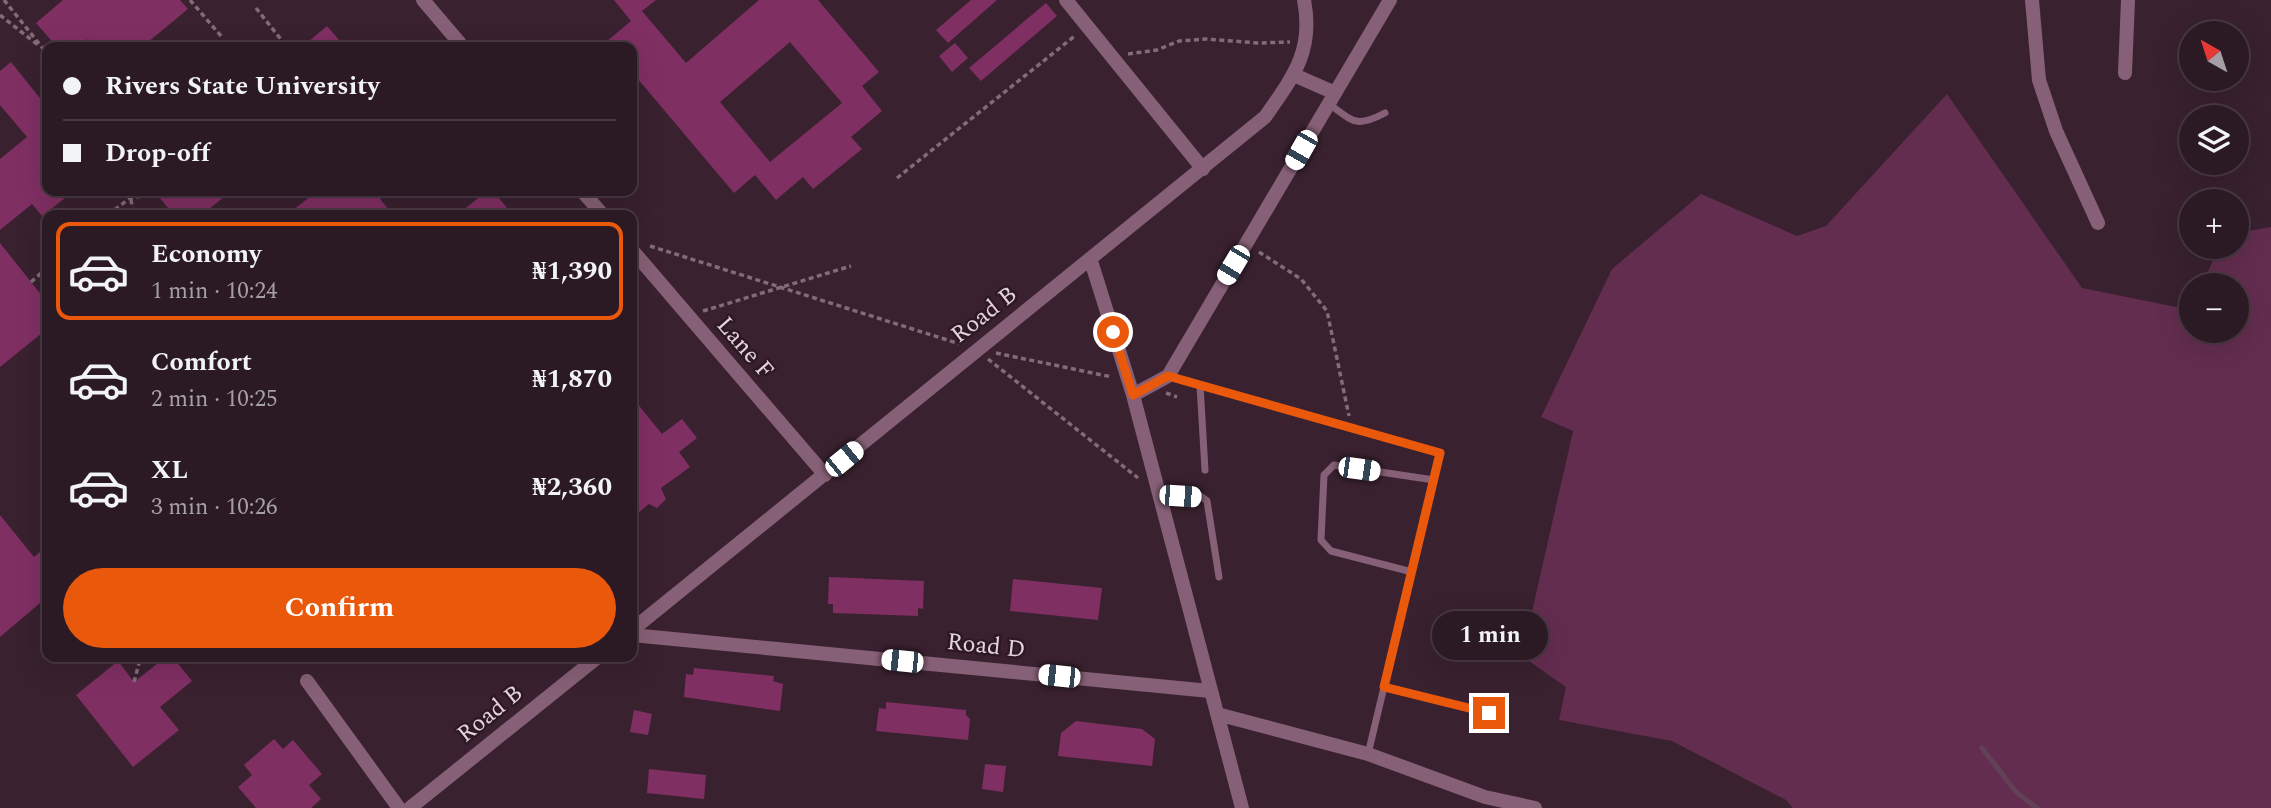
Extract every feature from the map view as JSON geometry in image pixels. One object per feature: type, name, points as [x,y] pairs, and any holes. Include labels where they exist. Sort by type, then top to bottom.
[{"type":"street","points":[[423,0],[459,42]]},
{"type":"street","points":[[1066,0],[1203,169]]},
{"type":"street","name":"Road B","points":[[637,629],[976,349],[1091,261],[1265,117],[1294,75],[1306,42],[1304,0]]},
{"type":"street","points":[[1133,395],[1168,376],[1391,0]]},
{"type":"street","points":[[2032,0],[2039,80],[2056,131],[2098,223]]},
{"type":"street","points":[[2125,73],[2128,0]]},
{"type":"street","points":[[1294,75],[1331,99]]},
{"type":"street","points":[[586,196],[599,210]]},
{"type":"street","name":"Lane F","points":[[638,247],[687,316],[825,475]]},
{"type":"street","points":[[1091,261],[1133,395],[1242,808]]},
{"type":"street","name":"Road D","points":[[637,634],[1210,691]]},
{"type":"street","name":"Road B","points":[[410,808],[592,662]]},
{"type":"street","points":[[307,681],[400,808]]},
{"type":"street","points":[[1217,714],[1368,754],[1485,797],[1535,808]]},
{"type":"lane","points":[[1331,99],[1352,122],[1364,123],[1385,113]]},
{"type":"lane","points":[[1168,376],[1440,453],[1368,754]]},
{"type":"lane","points":[[1200,385],[1205,470]]},
{"type":"lane","points":[[1412,572],[1331,551],[1325,545],[1321,540],[1324,475],[1334,465],[1434,480]]},
{"type":"lane","points":[[1159,494],[1202,497],[1207,501],[1219,577]]},
{"type":"lane","points":[[1384,687],[1489,713]]},
{"type":"path","points":[[4,0],[42,47]]},
{"type":"path","points":[[190,0],[221,36]]},
{"type":"path","points":[[256,8],[283,42]]},
{"type":"path","points":[[0,15],[42,49]]},
{"type":"path","points":[[898,178],[1087,26]]},
{"type":"path","points":[[1111,55],[1157,50],[1179,41],[1206,38],[1258,43],[1306,42]]},
{"type":"path","points":[[114,210],[130,198],[144,196]]},
{"type":"path","points":[[130,198],[132,210]]},
{"type":"path","points":[[1246,243],[1301,279],[1327,311],[1351,428]]},
{"type":"path","points":[[638,247],[976,349],[1128,380]]},
{"type":"path","points":[[687,316],[851,266]]},
{"type":"path","points":[[32,282],[42,273]]},
{"type":"path","points":[[976,349],[1159,494]]},
{"type":"path","points":[[1147,387],[1177,397]]},
{"type":"path","points":[[134,682],[139,662]]},
{"type":"shaded area","points":[[1947,94],[2082,288],[2179,308],[2179,343],[2249,343],[2249,273],[2207,273],[2214,259],[2249,259],[2249,231],[2271,227],[2271,808],[1793,808],[1786,800],[1672,741],[1559,720],[1566,687],[1522,656],[1573,431],[1541,417],[1612,269],[1701,194],[1797,236],[1826,226]]},
{"type":"building","points":[[63,0],[180,0],[188,9],[148,42],[90,42],[88,39],[84,42],[53,42],[36,23]]},
{"type":"building","points":[[614,0],[656,0],[642,11],[686,63],[759,0],[818,0],[879,72],[862,86],[882,111],[851,137],[862,149],[813,189],[803,177],[776,200],[755,175],[734,193],[637,78],[637,42],[606,42],[631,21]],"holes":[[[790,42],[842,103],[770,162],[720,102]]]},
{"type":"building","points":[[971,0],[997,0],[948,43],[936,30]]},
{"type":"building","points":[[1046,3],[1057,16],[981,81],[969,68]]},
{"type":"building","points":[[327,26],[341,42],[308,42]]},
{"type":"building","points":[[955,43],[968,58],[952,72],[939,56]]},
{"type":"building","points":[[11,62],[42,101],[42,196],[68,196],[50,210],[42,210],[42,216],[32,204],[0,230],[0,159],[27,137],[0,105],[0,71]]},
{"type":"building","points":[[158,196],[225,196],[208,210],[170,210]]},
{"type":"building","points":[[311,196],[384,196],[380,199],[389,210],[293,210]]},
{"type":"building","points":[[481,196],[497,196],[509,210],[463,210]]},
{"type":"building","points":[[0,243],[42,296],[42,333],[0,367]]},
{"type":"building","points":[[637,403],[662,434],[682,419],[697,438],[679,452],[690,467],[661,488],[666,499],[657,508],[649,504],[637,514]]},
{"type":"building","points":[[0,515],[34,557],[42,550],[42,601],[0,637]]},
{"type":"building","points":[[829,577],[924,581],[923,609],[918,608],[918,616],[833,613],[833,604],[828,604]]},
{"type":"building","points":[[1013,579],[1102,588],[1098,620],[1010,611]]},
{"type":"building","points":[[117,662],[134,682],[159,662],[177,662],[192,681],[160,707],[179,730],[133,767],[76,695]]},
{"type":"building","points":[[694,668],[774,676],[773,681],[783,684],[780,711],[684,697],[686,674],[693,675]]},
{"type":"building","points":[[886,702],[966,710],[970,719],[968,740],[876,731],[879,708],[886,709]]},
{"type":"building","points":[[634,710],[652,714],[648,735],[630,732]]},
{"type":"building","points":[[1076,721],[1142,729],[1155,739],[1152,766],[1058,756],[1061,733]]},
{"type":"building","points":[[274,739],[283,749],[293,740],[322,774],[309,785],[321,799],[311,808],[256,808],[238,787],[252,775],[244,765]]},
{"type":"building","points":[[985,764],[1006,766],[1003,792],[982,789]]},
{"type":"building","points":[[649,769],[706,775],[704,799],[647,793]]},
{"type":"waterway","points":[[1982,748],[2016,792],[2037,808]]},
{"type":"route","points":[[1113,332],[1133,395],[1168,376],[1440,453],[1384,687],[1489,713]]}]
